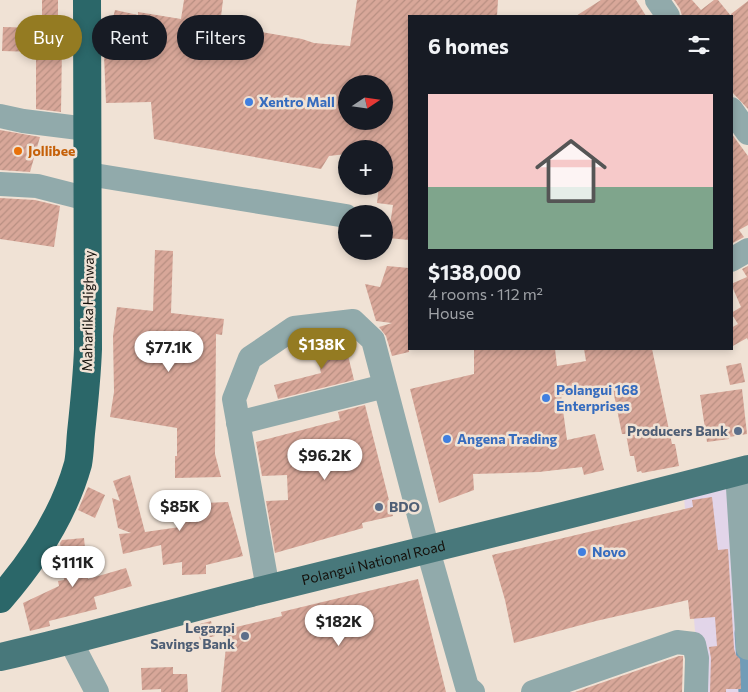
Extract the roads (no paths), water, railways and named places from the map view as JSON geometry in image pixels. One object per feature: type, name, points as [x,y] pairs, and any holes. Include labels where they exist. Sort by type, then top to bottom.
[{"type":"highway","name":"Maharlika Highway","points":[[0,599],[21,575],[41,546],[68,491],[78,462],[86,398],[88,349],[87,0]]},
{"type":"main road","name":"Polangui National Road","points":[[0,657],[71,642],[157,617],[742,471]]},
{"type":"street","points":[[657,0],[667,15]]},
{"type":"street","points":[[733,112],[748,133]]},
{"type":"street","points":[[0,116],[23,121],[87,129]]},
{"type":"street","points":[[0,184],[88,186],[338,215]]},
{"type":"street","points":[[733,259],[748,250]]},
{"type":"street","points":[[268,589],[234,399],[250,358],[294,328],[353,321],[373,340],[428,550],[467,687],[473,692]]},
{"type":"street","points":[[238,424],[385,386]]},
{"type":"street","points":[[742,471],[748,648]]},
{"type":"street","points":[[71,642],[96,692]]},
{"type":"street","points":[[534,692],[677,642],[694,644],[697,658],[696,692]]},
{"type":"waterway","points":[[744,633],[748,692]]},
{"type":"place","name":"Xentro Mall","points":[[249,102]]},
{"type":"place","name":"Jollibee","points":[[18,151]]},
{"type":"place","name":"Polangui 168 Enterprises","points":[[546,398]]},
{"type":"place","name":"Producers Bank","points":[[738,431]]},
{"type":"place","name":"Angena Trading","points":[[447,439]]},
{"type":"place","name":"BDO","points":[[379,507]]},
{"type":"place","name":"Novo","points":[[582,552]]},
{"type":"place","name":"Legazpi Savings Bank","points":[[245,636]]}]
